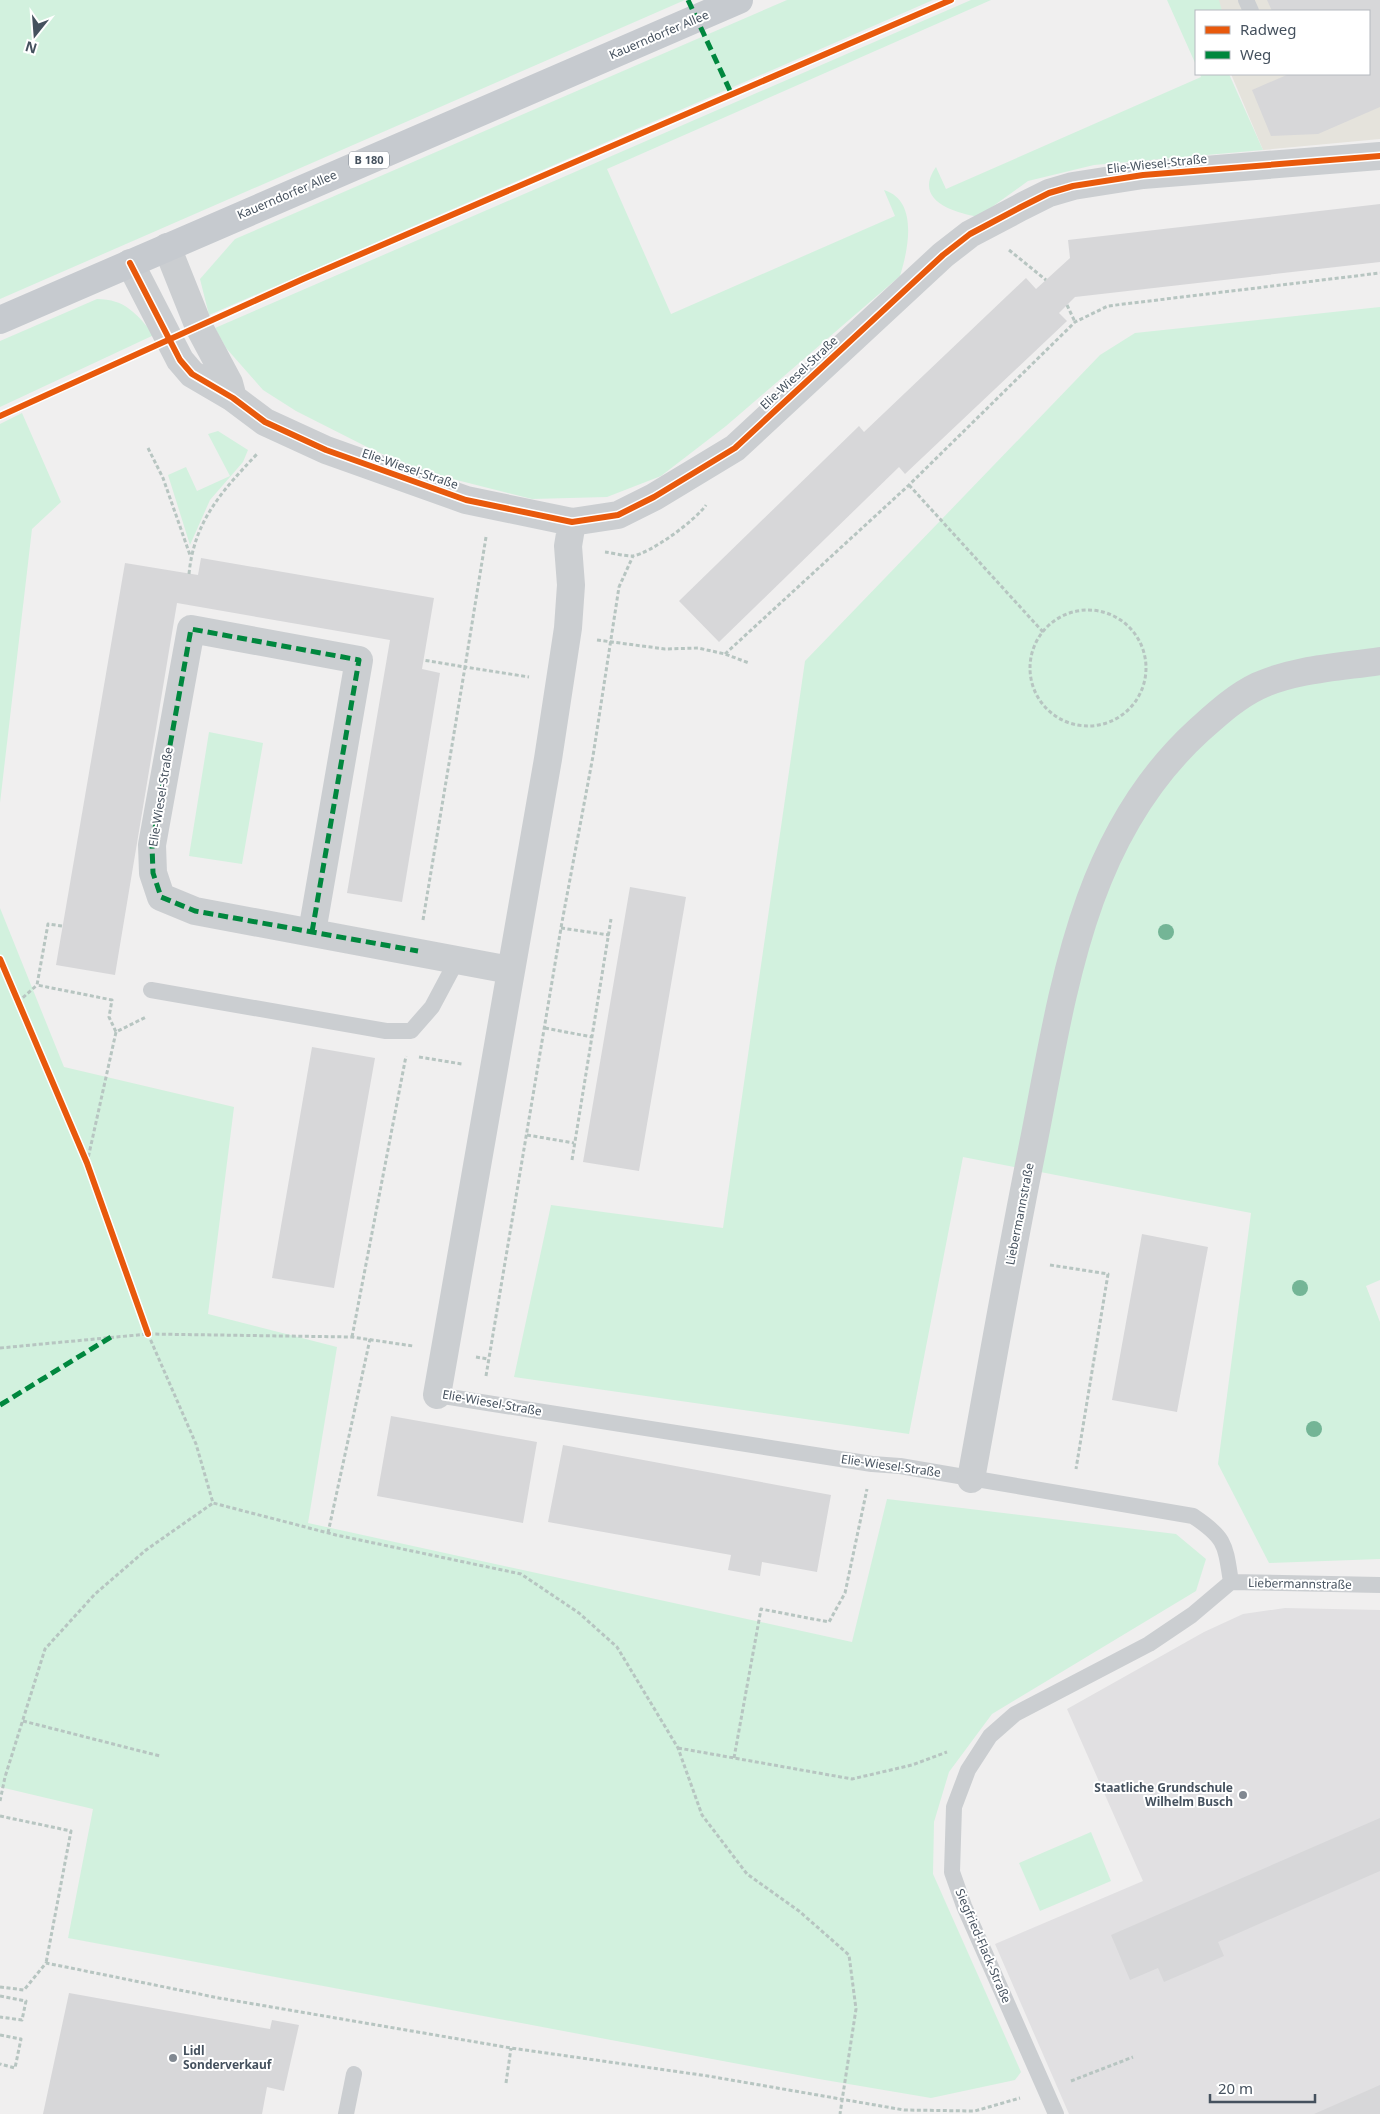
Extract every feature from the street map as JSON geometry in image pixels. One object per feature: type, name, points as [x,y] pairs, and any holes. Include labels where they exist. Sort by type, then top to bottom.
[{"type":"main road","name":"Kauerndorfer Allee","points":[[0,320],[739,0]]},
{"type":"street","name":"Elie-Wiesel-Straße","points":[[130,263],[180,360],[192,374],[233,398],[265,422],[365,466],[570,534],[618,515],[654,497],[735,448],[950,250],[970,234],[1049,193],[1073,186],[1144,175],[1380,156]]},
{"type":"street","points":[[168,247],[199,327],[229,383],[233,398]]},
{"type":"street","name":"Elie-Wiesel-Straße","points":[[437,1395],[559,682],[571,585],[570,534]]},
{"type":"street","name":"Elie-Wiesel-Straße","points":[[312,932],[359,660],[191,629],[152,845],[153,873],[161,897],[195,911],[312,932],[418,951],[510,970]]},
{"type":"street","name":"Liebermannstraße","points":[[971,1479],[1024,1192],[1069,965],[1087,905],[1124,823],[1171,756],[1224,708],[1258,686],[1295,674],[1380,661]]},
{"type":"lane","points":[[151,990],[386,1031],[411,1031],[432,1007],[457,960]]},
{"type":"lane","name":"Elie-Wiesel-Straße","points":[[437,1395],[872,1464],[900,1466],[971,1479]]},
{"type":"lane","name":"Liebermannstraße","points":[[971,1479],[1193,1516],[1215,1531],[1226,1551],[1231,1582],[1380,1585]]},
{"type":"lane","name":"Siegfried-Flack-Straße","points":[[1056,2114],[964,1906],[952,1872],[954,1806],[968,1770],[990,1736],[1015,1714],[1149,1644],[1192,1615],[1231,1582]]},
{"type":"lane","points":[[346,2114],[354,2074]]},
{"type":"path","points":[[199,327],[303,279],[951,0]]},
{"type":"path","points":[[1002,244],[1046,280]]},
{"type":"path","points":[[725,654],[909,485],[1075,322],[1108,306],[1380,273]]},
{"type":"path","points":[[1067,305],[1075,322]]},
{"type":"path","points":[[0,416],[169,339]]},
{"type":"path","points":[[148,448],[163,478],[191,556]]},
{"type":"path","points":[[189,574],[191,556],[208,512],[223,489],[261,450]]},
{"type":"path","points":[[909,485],[1043,632]]},
{"type":"path","points":[[482,1403],[561,928],[593,756],[619,587],[633,556],[663,541],[698,516],[708,502]]},
{"type":"path","points":[[418,951],[488,530]]},
{"type":"path","points":[[570,534],[633,556]]},
{"type":"path","points":[[1089,611],[1108,614],[1124,623],[1138,638],[1145,659],[1145,677],[1139,696],[1129,709],[1113,720],[1097,726],[1077,725],[1059,718],[1044,707],[1032,686],[1030,666],[1033,649],[1043,632],[1056,620],[1073,612],[1089,611]]},
{"type":"path","points":[[611,642],[665,649],[698,648],[725,654],[749,663]]},
{"type":"path","points":[[424,660],[559,682]]},
{"type":"path","points":[[572,1160],[611,919]]},
{"type":"path","points":[[18,1002],[36,986],[48,924],[62,926]]},
{"type":"path","points":[[561,928],[609,936]]},
{"type":"path","points":[[36,986],[112,1000],[109,1017],[116,1032],[87,1163]]},
{"type":"path","points":[[116,1032],[147,1017],[151,990]]},
{"type":"path","points":[[545,1028],[592,1037]]},
{"type":"path","points":[[352,1337],[411,1031]]},
{"type":"path","points":[[406,1056],[492,1068]]},
{"type":"path","points":[[527,1135],[574,1143]]},
{"type":"path","points":[[1050,1265],[1108,1274],[1072,1497]]},
{"type":"path","points":[[0,1348],[148,1334],[352,1337],[488,1359]]},
{"type":"path","points":[[148,1334],[196,1444],[213,1503]]},
{"type":"path","points":[[328,1533],[370,1339]]},
{"type":"path","points":[[734,1758],[762,1609],[829,1622],[845,1593],[872,1464]]},
{"type":"path","points":[[0,1801],[5,1777],[45,1649],[95,1594],[146,1550],[213,1503],[328,1533],[521,1574],[579,1613],[617,1647],[678,1748],[702,1815],[747,1874],[799,1911],[849,1955],[856,2009],[840,2114]]},
{"type":"path","points":[[23,1721],[160,1756]]},
{"type":"path","points":[[678,1748],[852,1779],[912,1765],[990,1736]]},
{"type":"path","points":[[0,1816],[71,1831],[46,1963],[24,1990],[0,1987]]},
{"type":"path","points":[[46,1963],[219,1998],[511,2048],[708,2076],[904,2110],[975,2111],[1046,2091],[1134,2057]]},
{"type":"path","points":[[0,1996],[26,2001],[22,2020],[0,2017]]},
{"type":"path","points":[[0,2035],[21,2039],[15,2068],[0,2064]]},
{"type":"path","points":[[506,2082],[511,2048]]},
{"type":"shaded area","points":[[1215,0],[1380,0],[1380,139],[1263,150],[1231,75],[1370,75],[1370,10],[1217,10]]},
{"type":"shaded area","name":"Staatliche Grundschule Wilhelm Busch","points":[[1285,1608],[1380,1610],[1380,2114],[1069,2114],[995,1944],[1143,1881],[1067,1709],[1204,1632],[1243,1614]]},
{"type":"green space","points":[[0,0],[685,0],[0,299]]},
{"type":"green space","points":[[787,0],[933,0],[209,315],[200,279],[235,239]]},
{"type":"green space","points":[[971,0],[991,0],[607,169],[671,314],[895,216],[884,190],[895,196],[902,204],[907,215],[908,240],[900,276],[726,426],[661,476],[607,497],[532,499],[425,472],[373,450],[296,411],[263,390],[226,348],[215,328]]},
{"type":"green space","points":[[1167,0],[1219,0],[1222,10],[1195,10],[1195,63]]},
{"type":"green space","points":[[1200,75],[1229,75],[1263,150],[1094,165],[1028,181],[978,217],[947,208],[932,196],[929,188],[930,178],[936,167],[946,189],[1201,77]]},
{"type":"green space","points":[[97,299],[115,302],[130,309],[154,335],[0,407],[0,341]]},
{"type":"green space","points":[[1380,307],[1380,1280],[1366,1286],[1380,1322],[1380,1559],[1269,1563],[1218,1464],[1251,1213],[963,1157],[909,1434],[514,1377],[551,1205],[723,1228],[805,661],[1100,355],[1135,333]]},
{"type":"green space","points":[[22,413],[61,502],[32,529],[0,803],[0,424]]},
{"type":"green space","points":[[218,431],[248,450],[243,462],[210,500],[190,545],[168,475],[186,467],[197,491],[230,476],[208,434]]},
{"type":"green space","points":[[209,732],[263,743],[242,864],[189,856]]},
{"type":"green space","points":[[0,908],[64,1067],[234,1107],[208,1314],[337,1347],[308,1523],[852,1642],[887,1499],[1176,1534],[1206,1559],[1196,1591],[992,1714],[949,1772],[934,1822],[933,1874],[1021,2072],[1015,2080],[931,2098],[819,2079],[68,1938],[93,1809],[0,1787]]},
{"type":"green space","points":[[1091,1832],[1111,1881],[1040,1911],[1019,1863]]},
{"type":"building","points":[[1267,0],[1380,0],[1380,107],[1318,134],[1271,136],[1252,90],[1287,75],[1370,75],[1370,10],[1272,10]]},
{"type":"building","points":[[1380,204],[1380,262],[1075,297],[1059,313],[1067,321],[905,474],[899,467],[719,642],[679,601],[859,426],[864,432],[1026,278],[1036,289],[1070,258],[1068,240]]},
{"type":"building","points":[[201,558],[434,598],[422,669],[440,673],[402,902],[347,893],[390,640],[177,603],[115,975],[56,965],[125,563],[198,575]]},
{"type":"building","points":[[630,887],[686,897],[639,1171],[583,1162]]},
{"type":"building","points":[[312,1047],[375,1058],[334,1288],[272,1278]]},
{"type":"building","points":[[1142,1234],[1208,1247],[1177,1412],[1112,1400]]},
{"type":"building","points":[[391,1416],[537,1442],[523,1523],[377,1496]]},
{"type":"building","points":[[563,1445],[831,1495],[817,1572],[762,1562],[760,1576],[728,1570],[731,1555],[548,1522]]},
{"type":"building","points":[[1380,1818],[1380,1871],[1218,1942],[1224,1956],[1164,1982],[1158,1968],[1130,1980],[1111,1935]]},
{"type":"building","name":"Lidl Sonderverkauf","points":[[69,1993],[270,2029],[272,2020],[299,2025],[284,2091],[267,2087],[262,2114],[43,2114]]},
{"type":"building","points":[[1380,2085],[1380,2114],[1314,2114]]},
{"type":"marked path","points":[[688,0],[732,95]]},
{"type":"marked path","points":[[312,932],[359,660],[191,629],[152,845],[153,873],[161,897],[195,911],[418,951]]},
{"type":"marked path","points":[[0,1405],[111,1337]]},
{"type":"cycle path","points":[[0,416],[303,279],[951,0]]},
{"type":"cycle path","points":[[130,263],[180,360],[192,374],[233,398],[265,422],[326,450],[466,500],[572,522],[618,515],[654,497],[735,448],[943,255],[970,234],[1049,193],[1073,186],[1143,175],[1380,156]]},
{"type":"cycle path","points":[[0,959],[87,1163],[148,1334]]},
{"type":"place","name":"Staatliche Grundschule Wilhelm Busch","points":[[1243,1795]]},
{"type":"place","name":"Lidl Sonderverkauf","points":[[173,2058]]}]
